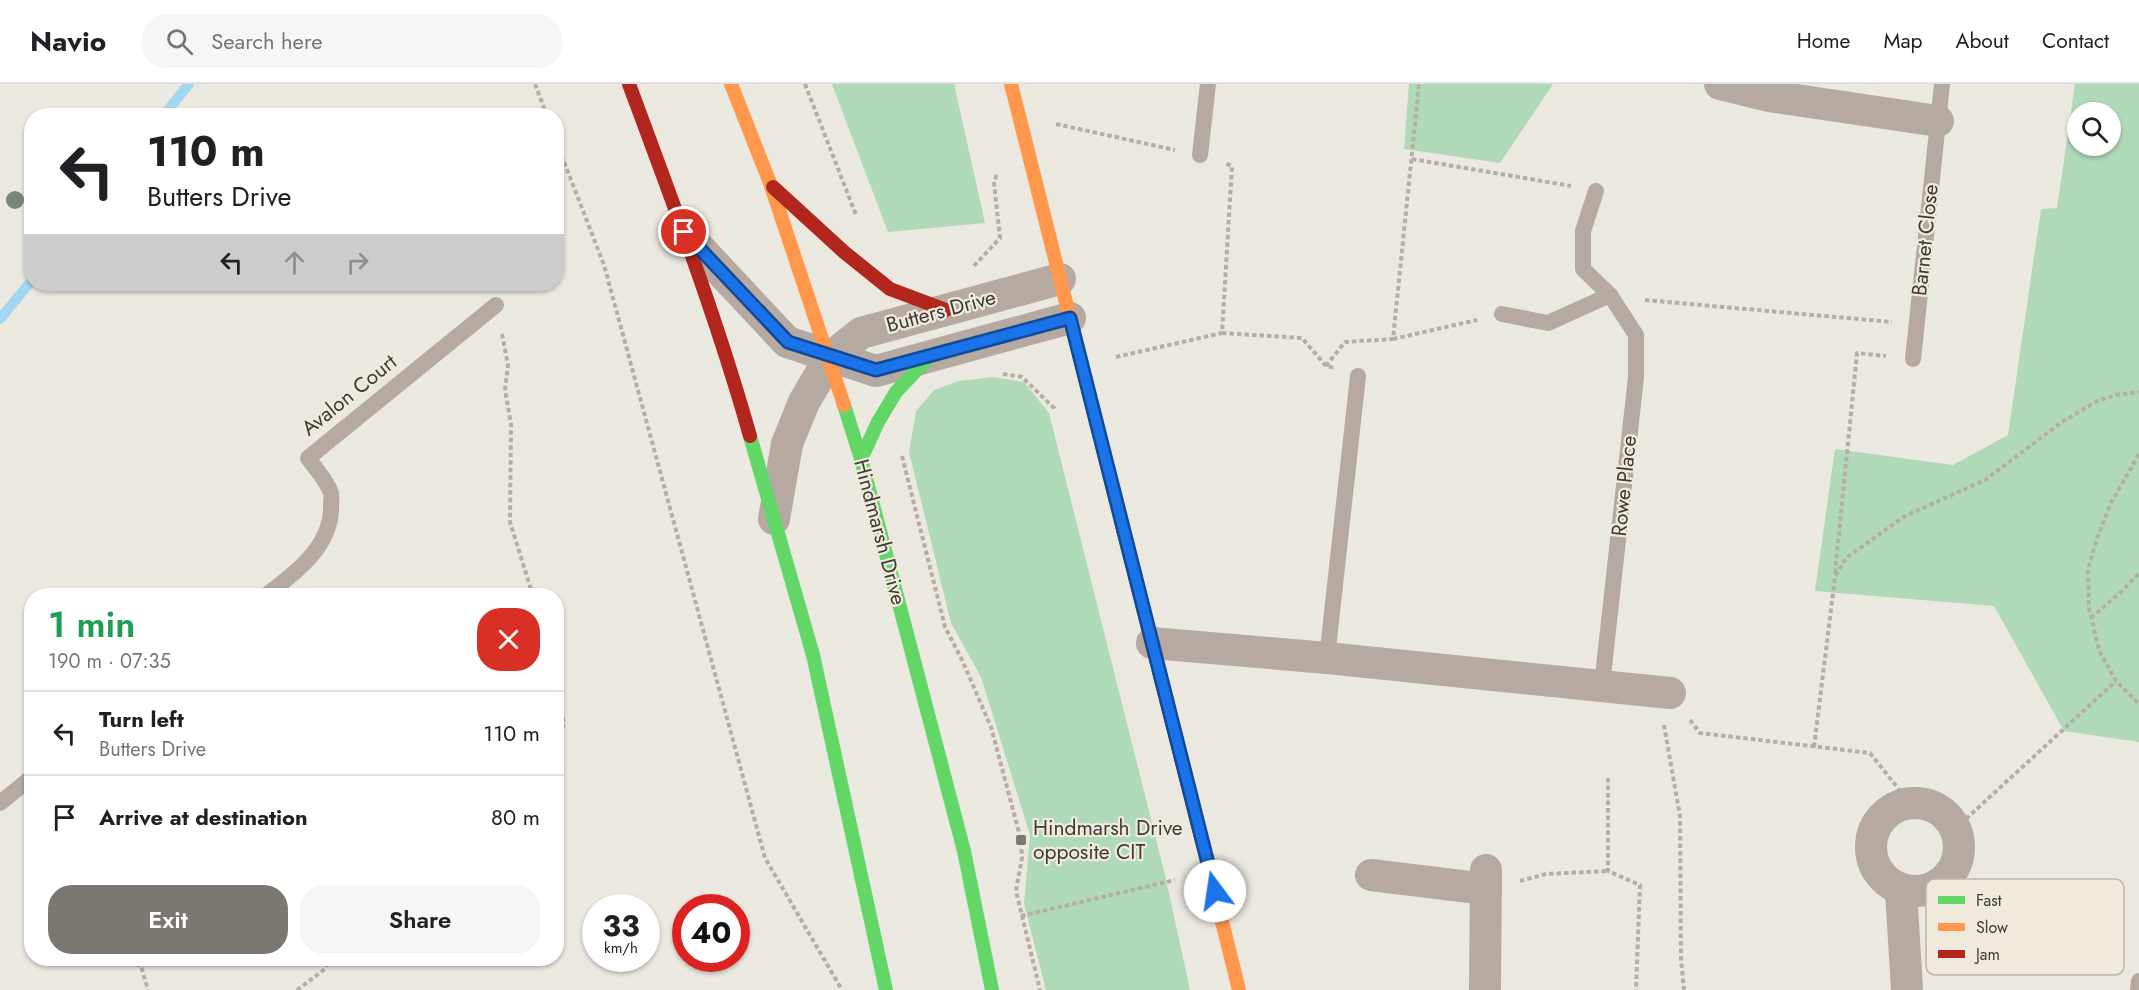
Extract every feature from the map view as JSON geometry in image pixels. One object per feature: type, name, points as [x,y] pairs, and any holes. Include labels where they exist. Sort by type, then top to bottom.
[{"type":"main road","points":[[629,84],[684,232],[738,393],[813,655],[886,990]]},
{"type":"main road","name":"Hindmarsh Drive","points":[[731,84],[770,183],[830,357],[861,459],[964,851],[992,990]]},
{"type":"main road","points":[[1011,84],[1239,990]]},
{"type":"main road","points":[[770,183],[844,252],[890,289],[946,309]]},
{"type":"main road","points":[[861,459],[878,422],[896,392],[930,356]]},
{"type":"street","points":[[1720,84],[1769,96],[1938,121]]},
{"type":"street","name":"Butters Drive","points":[[684,232],[788,342],[876,370],[1070,318]]},
{"type":"street","name":"Butters Drive","points":[[774,519],[787,444],[804,402],[830,357],[861,333],[1060,279]]},
{"type":"street","points":[[1152,643],[1327,658],[1664,693]]},
{"type":"street","points":[[1926,890],[1916,892],[1901,890],[1888,883],[1878,872],[1871,858],[1870,843],[1874,828],[1882,816],[1895,807],[1910,802],[1924,803],[1937,808],[1948,817],[1956,829],[1959,843],[1958,858],[1945,879]]},
{"type":"street","points":[[1371,875],[1486,880],[1485,990]]},
{"type":"street","points":[[1901,890],[1908,990]]},
{"type":"lane","points":[[1200,155],[1208,84]]},
{"type":"lane","name":"Barnet Close","points":[[1913,359],[1942,84]]},
{"type":"lane","name":"Rowe Place","points":[[1596,191],[1583,231],[1583,269],[1610,295],[1636,335],[1636,377],[1602,685]]},
{"type":"lane","points":[[1502,314],[1548,323],[1610,295]]},
{"type":"lane","name":"Avalon Court","points":[[275,588],[300,569],[317,550],[327,532],[332,513],[331,493],[308,458],[496,305]]},
{"type":"lane","points":[[1327,658],[1358,376]]},
{"type":"lane","points":[[0,803],[24,784]]},
{"type":"lane","points":[[2138,990],[2139,981]]},
{"type":"path","points":[[535,84],[544,108]]},
{"type":"path","points":[[1393,339],[1419,84]]},
{"type":"path","points":[[1412,159],[1596,191]]},
{"type":"path","points":[[564,162],[604,264],[765,858],[842,990]]},
{"type":"path","points":[[1624,314],[1631,299],[1916,324]]},
{"type":"path","points":[[496,305],[508,365],[505,390],[511,424],[510,522],[531,588]]},
{"type":"path","points":[[1326,366],[1345,342],[1393,339],[1502,314]]},
{"type":"path","points":[[1222,333],[1302,339],[1326,366],[1358,376]]},
{"type":"path","points":[[1814,747],[1835,577],[1857,353],[1913,359]]},
{"type":"path","points":[[1000,373],[1022,377],[1054,408],[1057,417]]},
{"type":"path","points":[[1835,577],[1846,558],[1905,516],[1985,480],[2062,422],[2097,401],[2116,395],[2139,392]]},
{"type":"path","points":[[901,449],[945,627],[991,727],[1021,840],[1022,858],[1016,891],[1040,990]]},
{"type":"path","points":[[2139,454],[2110,503],[2088,569],[2089,608],[2099,650],[2116,681],[2139,704]]},
{"type":"path","points":[[2091,618],[2139,573]]},
{"type":"path","points":[[1956,829],[2116,681]]},
{"type":"path","points":[[1664,693],[1700,734],[1870,753],[1910,802]]},
{"type":"path","points":[[1664,693],[1680,816],[1681,959],[1684,990]]},
{"type":"path","points":[[1608,778],[1608,872]]},
{"type":"path","points":[[1546,874],[1608,872],[1640,885],[1636,990]]},
{"type":"path","points":[[1021,916],[1173,880]]},
{"type":"path","points":[[141,966],[148,990]]},
{"type":"path","points":[[297,990],[326,966]]},
{"type":"green space","points":[[832,84],[954,84],[985,223],[888,232]]},
{"type":"green space","points":[[1409,84],[1553,84],[1500,163],[1404,149]]},
{"type":"green space","points":[[2075,84],[2139,84],[2139,742],[2064,731],[1994,606],[1815,591],[1835,449],[1953,465],[2008,435],[2041,209],[2057,208],[2067,139],[2067,156],[2121,156],[2121,102],[2072,102]]},
{"type":"green space","points":[[993,377],[1024,382],[1049,413],[1165,875],[1190,990],[1046,990],[1024,904],[1030,835],[981,677],[951,623],[909,452],[916,411],[934,390],[959,381]]},
{"type":"waterway","points":[[170,108],[189,84]]},
{"type":"waterway","points":[[0,319],[24,290]]},
{"type":"traffic: fast","points":[[861,459],[878,422],[896,392],[930,356]]},
{"type":"traffic: fast","points":[[844,405],[861,459],[964,851],[992,990]]},
{"type":"traffic: fast","points":[[750,436],[813,655],[886,990]]},
{"type":"traffic: slow","points":[[731,84],[770,183],[844,405]]},
{"type":"traffic: slow","points":[[1011,84],[1121,521]]},
{"type":"traffic: slow","points":[[1201,837],[1239,990]]},
{"type":"traffic: jam","points":[[629,84],[708,302],[750,436]]},
{"type":"traffic: jam","points":[[773,187],[844,252],[890,289],[946,310]]},
{"type":"traffic: jam","points":[[1121,521],[1201,837]]},
{"type":"place","name":"Hindmarsh Drive opposite CIT","points":[[1021,840]]},
{"type":"route","points":[[684,232],[756,311],[788,342],[876,370],[1070,318],[1215,891]]}]
